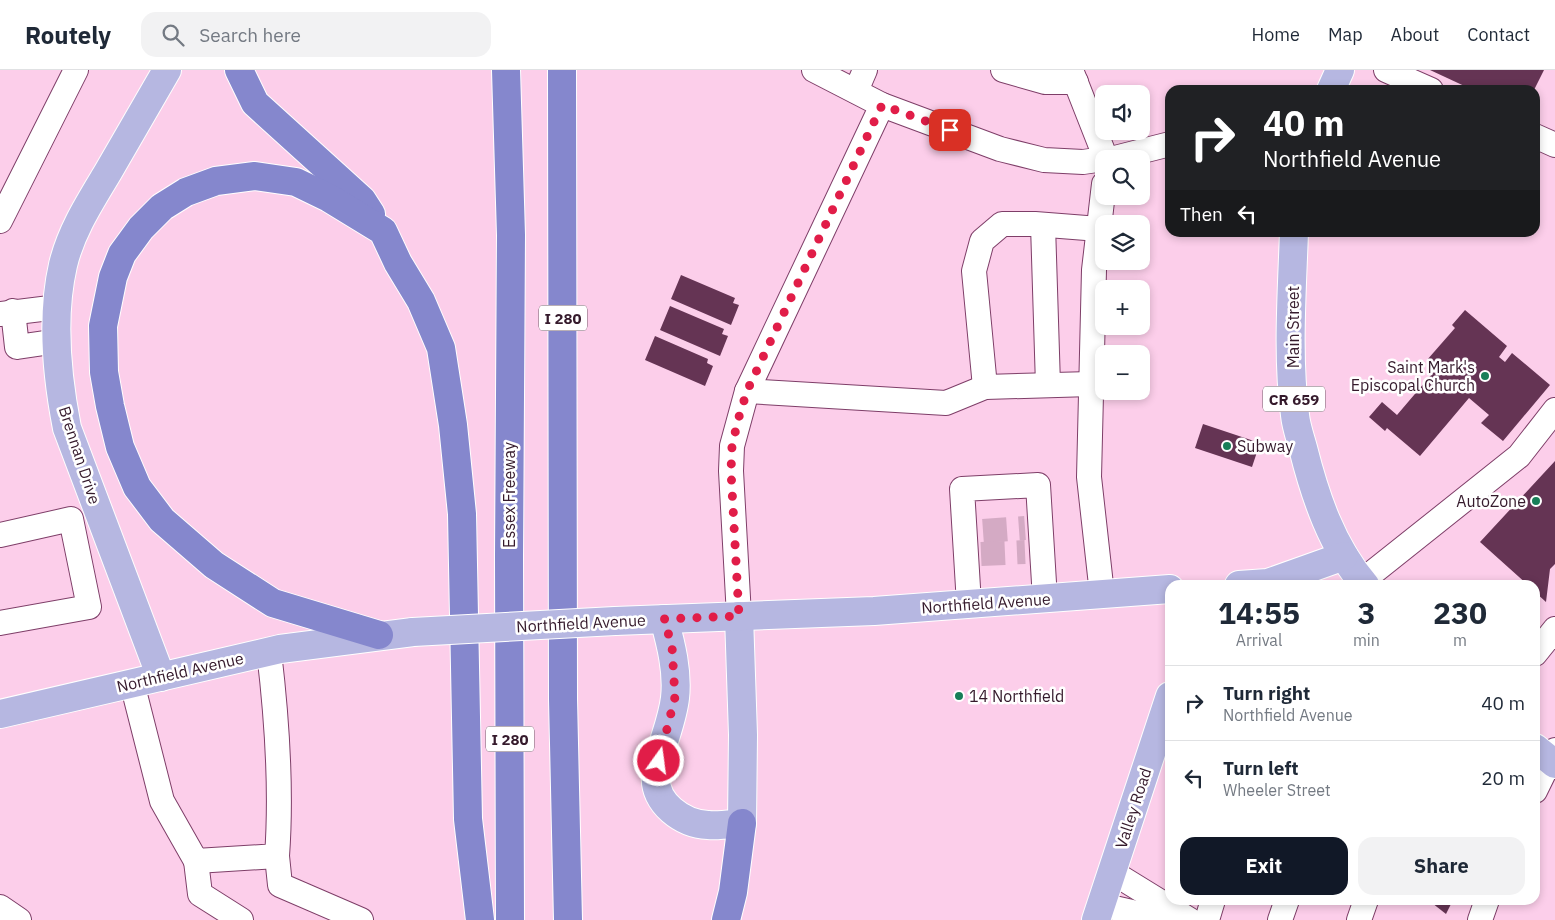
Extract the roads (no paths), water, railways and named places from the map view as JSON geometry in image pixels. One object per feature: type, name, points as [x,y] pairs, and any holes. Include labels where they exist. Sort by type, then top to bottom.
[{"type":"highway","points":[[238,70],[255,104],[362,200],[382,231],[421,301],[441,348],[453,425],[462,514],[468,819],[480,920]]},
{"type":"highway","name":"Essex Freeway","points":[[506,70],[511,235],[509,557],[510,920]]},
{"type":"highway","name":"I 280","points":[[562,70],[563,699],[568,920]]},
{"type":"highway","points":[[379,635],[273,603],[214,566],[162,520],[137,487],[120,447],[104,372],[103,326],[113,277],[122,254],[141,228],[162,207],[186,192],[216,181],[255,176],[296,182],[329,198],[382,231]]},
{"type":"highway","points":[[726,920],[733,892],[742,823]]},
{"type":"main road","name":"Brennan Drive","points":[[161,677],[67,428],[60,394],[56,347],[63,265],[78,224],[167,70]]},
{"type":"main road","points":[[1333,85],[1340,70]]},
{"type":"main road","name":"Main Street","points":[[1294,237],[1292,344],[1294,415],[1310,477],[1326,520],[1344,556],[1361,580]]},
{"type":"main road","points":[[1276,580],[1344,556]]},
{"type":"main road","name":"Northfield Avenue","points":[[0,714],[269,652],[379,635],[615,621],[874,611],[1165,589]]},
{"type":"main road","points":[[664,619],[672,646],[675,697],[656,777],[659,795],[668,809],[706,826],[742,823],[743,735],[739,616]]},
{"type":"main road","name":"Valley Road","points":[[1099,912],[1165,711]]},
{"type":"street","points":[[0,221],[76,70]]},
{"type":"street","points":[[814,70],[861,81],[882,105],[1000,149],[1044,160],[1083,162],[1095,160]]},
{"type":"street","points":[[1003,70],[1045,82],[1073,76],[1102,150]]},
{"type":"street","points":[[1386,70],[1420,85]]},
{"type":"street","points":[[739,616],[731,471],[732,446],[738,420],[747,391],[882,105]]},
{"type":"street","points":[[1540,138],[1555,145]]},
{"type":"street","points":[[1146,150],[1165,145]]},
{"type":"street","points":[[985,387],[974,271],[982,240],[1002,224],[1043,224],[1095,229]]},
{"type":"street","points":[[1043,224],[1048,385]]},
{"type":"street","points":[[1095,262],[1088,477],[1102,594]]},
{"type":"street","points":[[58,306],[6,312],[18,347],[58,341]]},
{"type":"street","points":[[747,391],[946,403],[985,387],[1091,384]]},
{"type":"street","points":[[1367,580],[1519,456],[1555,410]]},
{"type":"street","points":[[969,604],[974,543],[962,490],[1038,485],[1033,528],[1034,552],[1045,599]]},
{"type":"street","points":[[0,535],[71,520],[89,607],[0,623]]},
{"type":"street","points":[[1540,648],[1555,629]]},
{"type":"street","points":[[269,652],[275,701],[279,822],[277,856],[280,885],[361,920]]},
{"type":"street","points":[[132,683],[162,801],[196,861],[200,894],[241,920]]},
{"type":"street","points":[[1540,778],[1549,755]]},
{"type":"street","points":[[196,861],[277,856]]},
{"type":"street","points":[[1112,872],[1165,905]]},
{"type":"street","points":[[1166,905],[1190,920]]},
{"type":"street","points":[[1207,920],[1212,905]]},
{"type":"street","points":[[1280,920],[1285,905]]},
{"type":"street","points":[[1359,920],[1364,905]]},
{"type":"street","points":[[1480,920],[1485,905]]},
{"type":"street","points":[[0,907],[19,920]]},
{"type":"street","points":[[1099,912],[1167,920]]},
{"type":"tunnel","points":[[983,531],[1025,528]]},
{"type":"tunnel","points":[[981,554],[1025,552]]},
{"type":"place","name":"Saint Mark's Episcopal Church","points":[[1485,376]]},
{"type":"place","name":"Subway","points":[[1227,446]]},
{"type":"place","name":"AutoZone","points":[[1536,501]]},
{"type":"place","name":"14 Northfield","points":[[959,696]]}]
